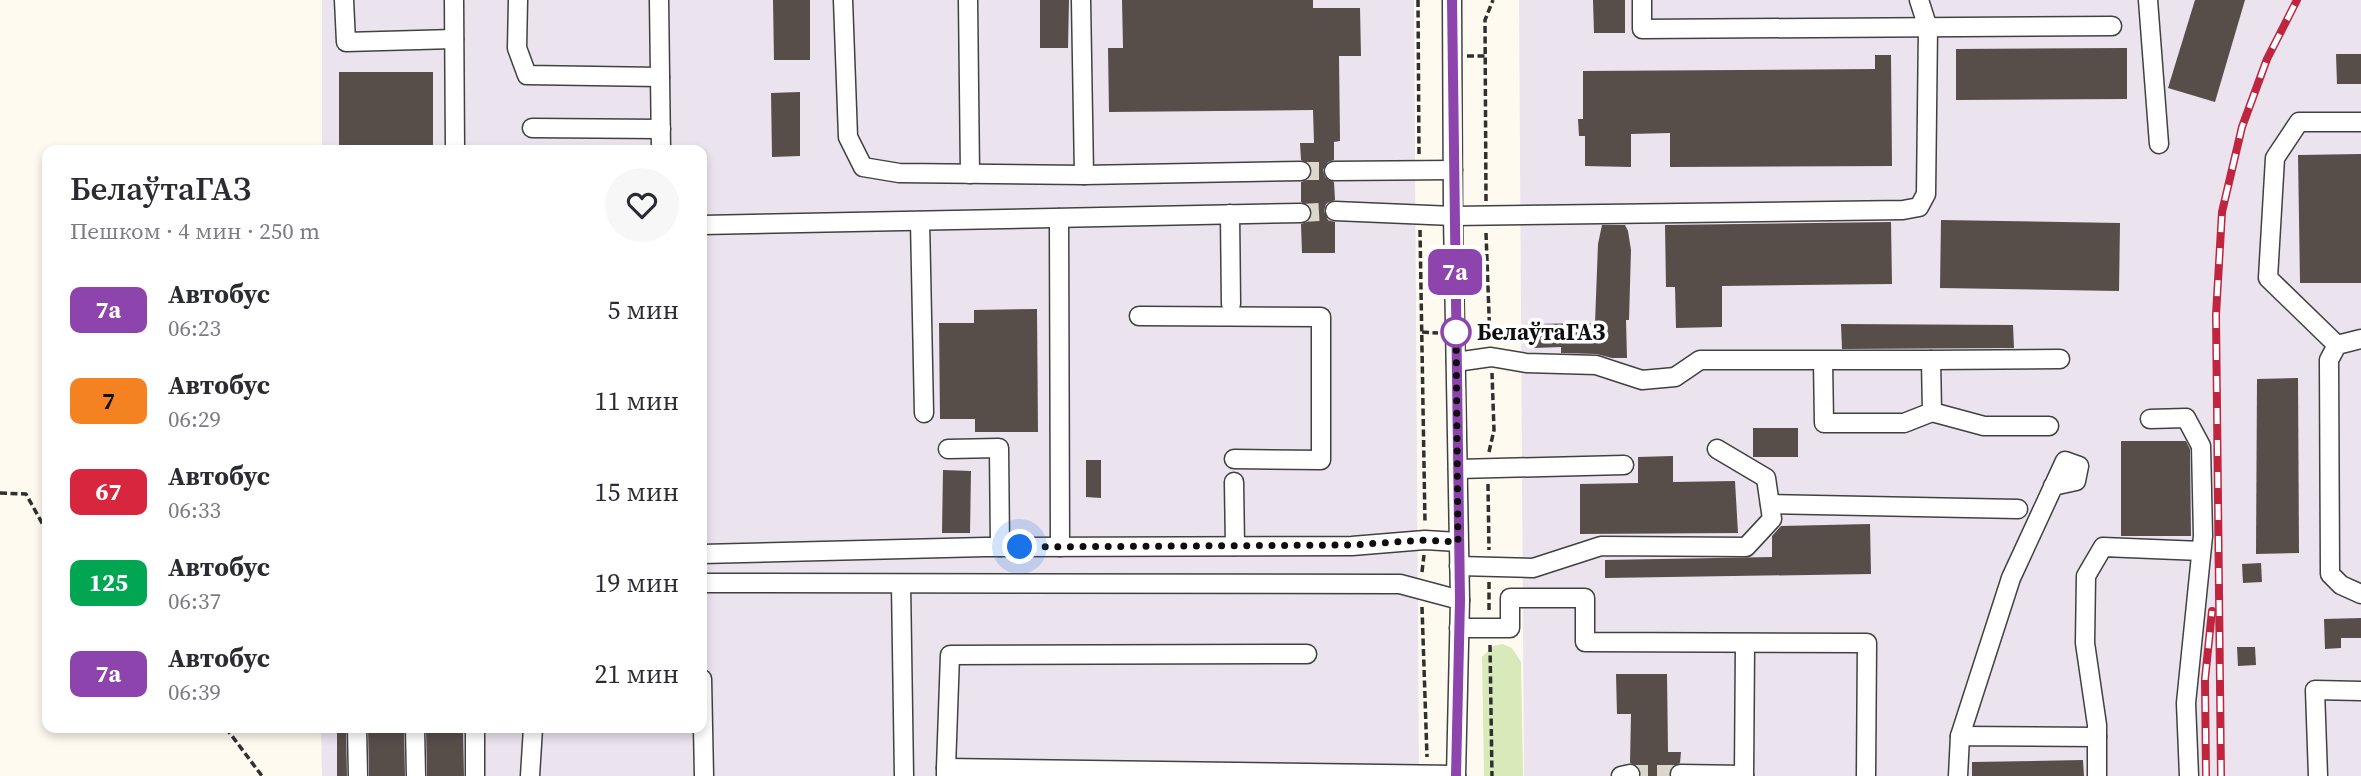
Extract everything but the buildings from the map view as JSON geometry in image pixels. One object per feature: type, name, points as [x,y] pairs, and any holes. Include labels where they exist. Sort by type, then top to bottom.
[{"type":"street","points":[[344,0],[346,42],[454,39]]},
{"type":"street","points":[[454,0],[455,145]]},
{"type":"street","points":[[518,0],[517,48],[527,75],[660,77]]},
{"type":"street","points":[[659,0],[661,145]]},
{"type":"street","points":[[843,0],[848,137],[863,167],[899,173],[970,174],[1301,171]]},
{"type":"street","points":[[968,0],[970,174]]},
{"type":"street","points":[[1081,0],[1084,175]]},
{"type":"street","points":[[1307,654],[950,655],[946,772],[1456,775],[1460,600],[1452,0]]},
{"type":"street","points":[[1642,0],[1642,29],[2112,26]]},
{"type":"street","points":[[1335,211],[1453,216],[1903,211],[1919,207],[1926,194],[1928,28],[1919,0]]},
{"type":"street","points":[[2148,0],[2159,144]]},
{"type":"street","points":[[2337,345],[2268,278],[2275,158],[2299,122],[2361,122]]},
{"type":"street","points":[[532,128],[661,129]]},
{"type":"street","points":[[1334,171],[1453,170]]},
{"type":"street","points":[[707,225],[1301,213]]},
{"type":"street","points":[[1230,214],[1231,304]]},
{"type":"street","points":[[1059,218],[1060,547]]},
{"type":"street","points":[[919,220],[924,413]]},
{"type":"street","points":[[1139,316],[1321,317],[1321,460],[1234,459]]},
{"type":"street","points":[[2361,339],[2337,345],[2329,360],[2330,574],[2340,585],[2361,594]]},
{"type":"street","points":[[1456,362],[1491,357],[1526,363],[1596,365],[1642,380],[1675,377],[1700,360],[2060,359]]},
{"type":"street","points":[[1823,360],[1824,422],[1904,423],[1932,412],[1983,426],[2049,426]]},
{"type":"street","points":[[1931,360],[1932,412]]},
{"type":"street","points":[[2150,419],[2186,418],[2201,446],[2201,551],[2186,703],[2189,776]]},
{"type":"street","points":[[948,449],[999,448],[1000,547]]},
{"type":"street","points":[[1459,566],[1533,568],[1601,546],[1746,547],[1772,519],[1766,478],[1717,449]]},
{"type":"street","points":[[1458,469],[1624,465]]},
{"type":"street","points":[[1234,482],[1235,546]]},
{"type":"street","points":[[1958,776],[1961,736],[2011,578],[2053,486]]},
{"type":"street","points":[[1770,504],[2018,509]]},
{"type":"street","points":[[707,554],[1000,547],[1352,545],[1425,540],[1458,542]]},
{"type":"street","points":[[2097,776],[2097,725],[2085,643],[2086,576],[2102,547],[2201,551]]},
{"type":"street","points":[[707,583],[1400,584],[1460,600]]},
{"type":"street","points":[[901,583],[904,776]]},
{"type":"street","points":[[1459,628],[1510,628],[1510,598],[1585,598],[1586,642],[1867,643],[1866,776]]},
{"type":"street","points":[[1680,774],[1744,775],[1745,644]]},
{"type":"street","points":[[2318,776],[2315,690],[2361,691]]},
{"type":"street","points":[[357,733],[358,776]]},
{"type":"street","points":[[415,733],[416,776]]},
{"type":"street","points":[[475,733],[475,776]]},
{"type":"street","points":[[530,776],[533,733]]},
{"type":"street","points":[[703,733],[704,776]]},
{"type":"street","points":[[1961,736],[2096,737]]},
{"type":"path","points":[[1418,0],[1420,170]]},
{"type":"path","points":[[1492,776],[1488,458],[1494,430],[1487,306],[1485,19],[1493,0]]},
{"type":"path","points":[[1419,215],[1422,258],[1425,540],[1421,589],[1428,774]]},
{"type":"path","points":[[0,493],[26,494],[42,523]]},
{"type":"path","points":[[230,733],[262,776]]},
{"type":"shaded area","points":[[322,0],[1414,0],[1419,776],[322,776],[321,733],[707,733],[707,145],[322,145]]},
{"type":"shaded area","points":[[1519,0],[2361,0],[2361,776],[1524,776]]},
{"type":"green space","points":[[1503,644],[1512,648],[1521,662],[1523,776],[1484,776],[1482,657],[1493,646]]},
{"type":"tunnel","points":[[1301,171],[1334,171]]},
{"type":"tunnel","points":[[1301,213],[1335,211]]},
{"type":"tunnel","points":[[1630,774],[1680,774]]},
{"type":"railway","points":[[2221,776],[2216,315],[2222,212],[2242,127],[2267,59],[2297,0]]},
{"type":"railway","points":[[2206,776],[2205,679],[2212,611]]},
{"type":"bus line","name":"7а","points":[[1452,0],[1460,600],[1456,776]]},
{"type":"place","name":"БелаўтаГАЗ","points":[[1456,332]]},
{"type":"route","points":[[1020,547],[1352,545],[1425,540],[1458,542],[1456,332]]}]
